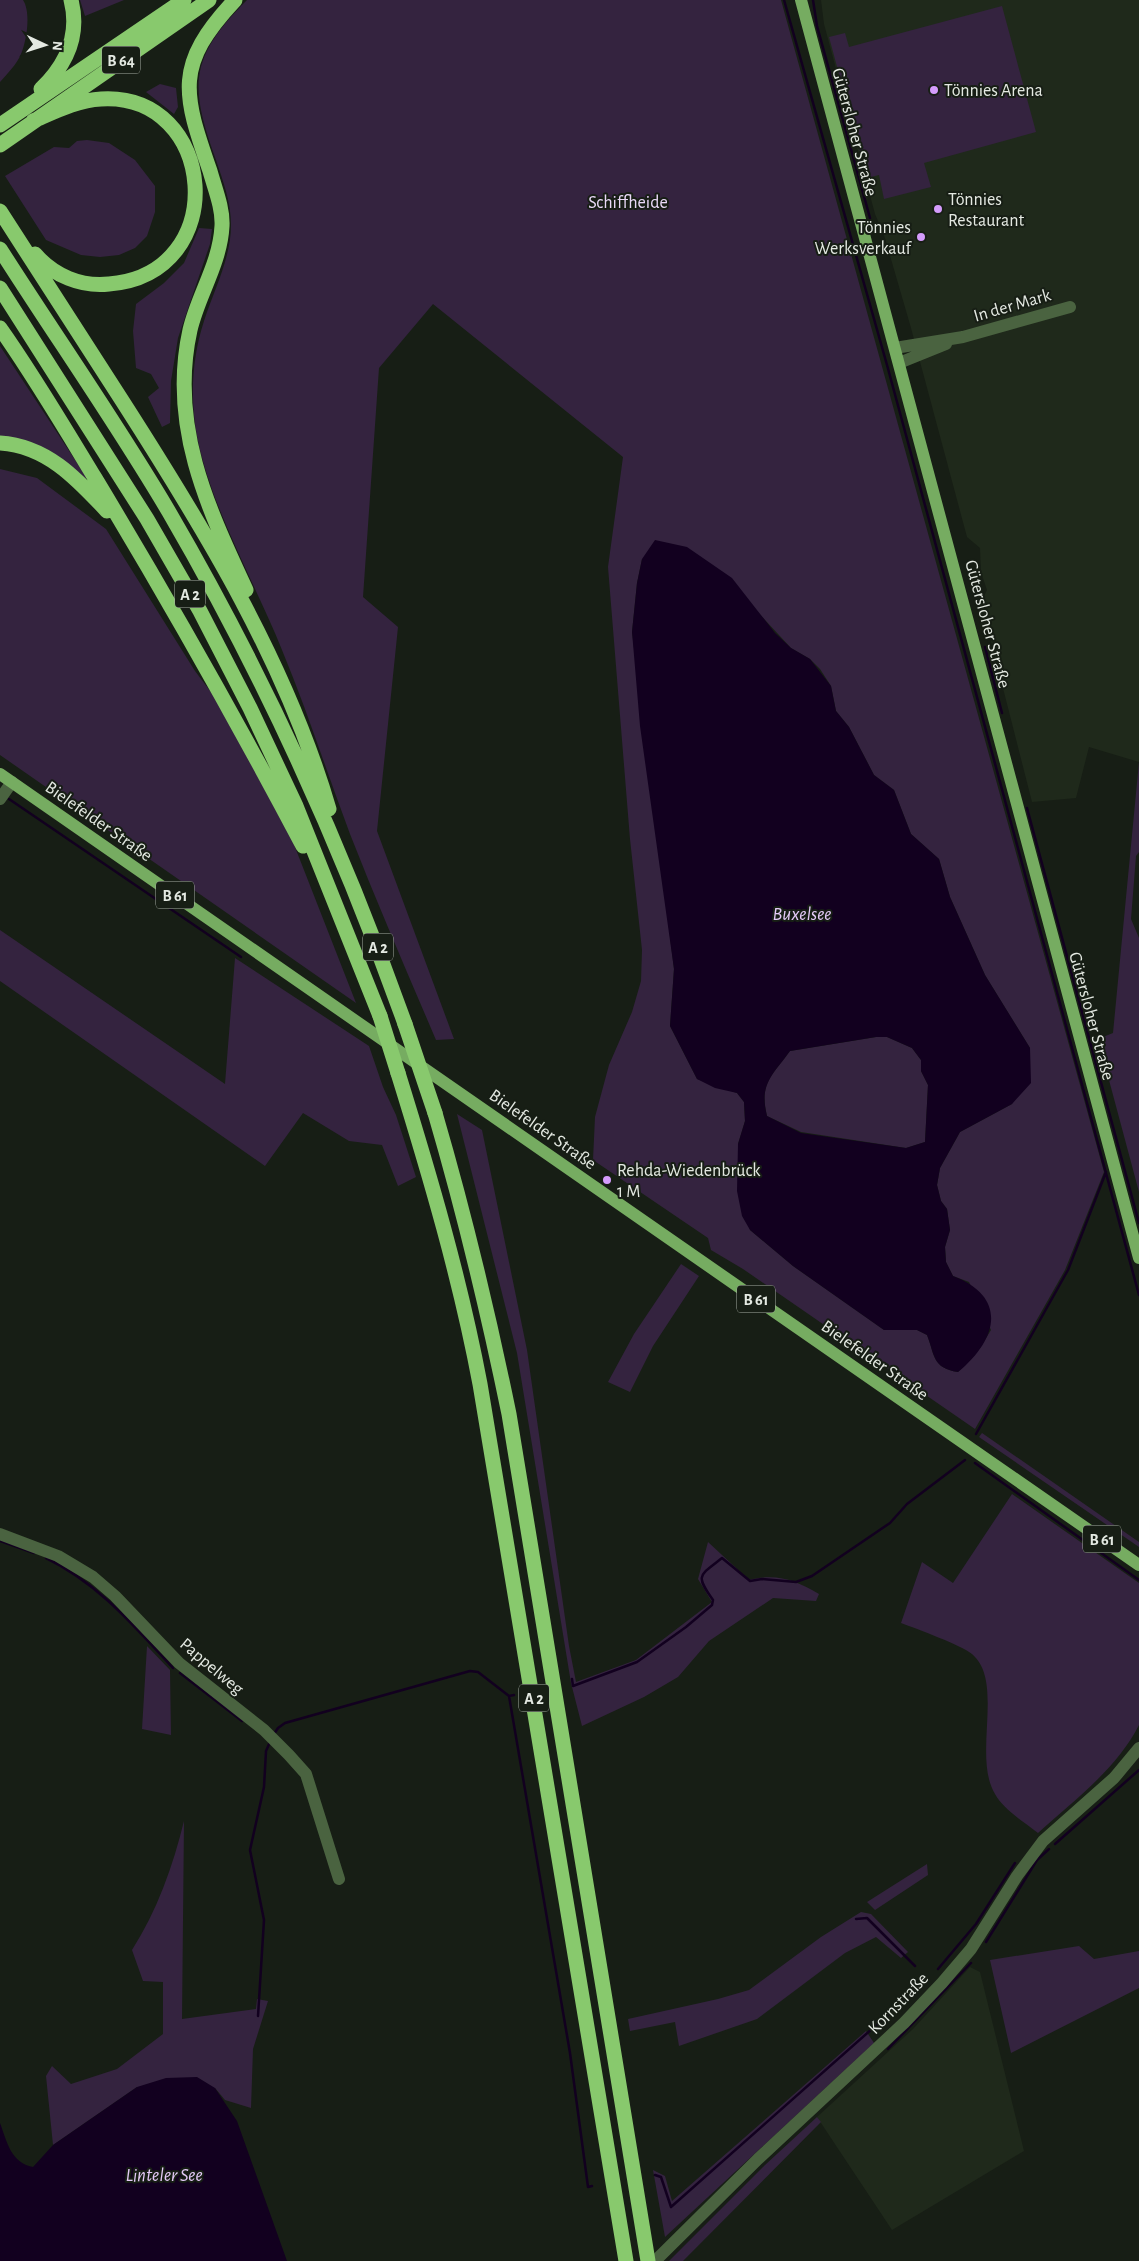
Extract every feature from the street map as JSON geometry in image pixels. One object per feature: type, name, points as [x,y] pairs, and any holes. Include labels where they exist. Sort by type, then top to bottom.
[{"type":"highway","points":[[6,120],[50,81],[65,60],[73,36],[71,0]]},
{"type":"highway","name":"B 64","points":[[6,120],[184,0]]},
{"type":"highway","name":"B 64","points":[[0,145],[209,0]]},
{"type":"highway","points":[[235,0],[219,17],[200,44],[190,68],[189,101],[194,124],[218,197],[222,225],[218,255],[191,323],[182,382],[185,418],[195,465],[216,526],[256,614],[268,650]]},
{"type":"highway","points":[[2,214],[42,262],[50,268],[79,282],[102,285],[127,282],[160,265],[182,240],[192,219],[196,193],[191,159],[180,139],[156,114],[124,101],[101,99],[77,103],[33,121]]},
{"type":"highway","points":[[2,214],[159,458],[202,529],[268,650],[315,764],[347,871]]},
{"type":"highway","name":"A 2","points":[[0,249],[168,511],[215,594],[271,701],[347,871],[374,938],[434,1113],[484,1295],[509,1414],[648,2261]]},
{"type":"highway","name":"A 2","points":[[0,288],[147,519],[200,611],[250,708],[296,806],[343,919],[380,1016],[436,1196],[462,1293],[480,1384],[626,2261]]},
{"type":"highway","points":[[0,328],[23,361],[146,562],[252,746],[343,919]]},
{"type":"highway","points":[[0,443],[28,448],[55,460],[75,476],[111,515],[146,562]]},
{"type":"main road","name":"Gütersloher Straße","points":[[801,0],[1139,1258]]},
{"type":"main road","name":"Bielefelder Straße","points":[[0,774],[1139,1565]]},
{"type":"street","name":"In der Mark","points":[[899,363],[963,337],[1070,307]]},
{"type":"street","name":"In der Mark","points":[[895,348],[963,337]]},
{"type":"street","points":[[0,799],[12,782]]},
{"type":"street","name":"Pappelweg","points":[[0,1534],[58,1556],[93,1577],[114,1596],[179,1664],[264,1730],[289,1755],[306,1774],[338,1879]]},
{"type":"street","name":"Kornstraße","points":[[655,2261],[758,2160],[904,2023],[936,1990],[971,1949],[1030,1857],[1043,1841],[1114,1778],[1139,1748]]},
{"type":"shaded area","points":[[821,0],[1139,0],[1139,762],[1089,747],[1076,798],[1032,802],[981,602],[987,590],[981,572],[980,548],[967,537],[911,328],[884,235],[875,214],[824,24]]},
{"type":"shaded area","points":[[970,1967],[980,1972],[1024,2151],[892,2230],[817,2117],[913,2029]]},
{"type":"green space","points":[[0,0],[23,0],[27,19],[25,41],[21,54],[0,82]]},
{"type":"green space","points":[[80,0],[124,0],[85,16]]},
{"type":"green space","name":"Schiffheide","points":[[247,0],[781,0],[1104,1172],[1065,1270],[975,1429],[743,1269],[711,1250],[708,1238],[593,1160],[595,1117],[609,1065],[632,1012],[641,981],[642,950],[630,839],[608,567],[623,457],[433,304],[379,368],[363,597],[398,627],[377,831],[454,1039],[436,1040],[350,834],[282,650],[218,504],[199,444],[193,403],[193,379],[196,356],[204,321],[225,262],[231,225],[230,208],[226,192],[201,112],[200,74],[205,56],[214,39],[228,20]],"holes":[[[642,559],[754,608],[791,648],[810,659],[820,669],[831,686],[836,711],[849,727],[874,775],[894,790],[911,834],[939,859],[950,897],[985,975],[1030,1048],[1012,1104],[960,1132],[940,1168],[937,1185],[941,1201],[947,1209],[950,1230],[945,1247],[946,1262],[953,1276],[969,1282],[991,1330],[980,1348],[958,1372],[939,1364],[933,1354],[927,1335],[917,1330],[884,1330],[793,1266],[750,1230],[738,1144],[745,1121],[744,1102],[737,1093],[697,1079],[670,1026],[674,969],[632,632],[637,583]]]},
{"type":"green space","name":"Tönnies Arena","points":[[1002,6],[1036,132],[924,163],[931,187],[884,199],[879,175],[867,178],[829,37],[845,33],[849,47]]},
{"type":"green space","points":[[160,84],[176,88],[178,107],[174,114],[146,92]]},
{"type":"green space","points":[[87,140],[109,143],[135,160],[155,186],[155,212],[147,236],[135,248],[119,255],[100,257],[81,255],[46,240],[5,176],[54,147],[69,148],[77,141]]},
{"type":"green space","points":[[199,228],[212,229],[210,244],[178,338],[171,381],[170,423],[162,427],[148,397],[159,388],[151,374],[136,368],[133,331],[136,304],[164,283],[184,263]]},
{"type":"green space","points":[[0,346],[87,478],[85,479],[0,439]]},
{"type":"green space","points":[[0,469],[37,478],[106,529],[195,671],[217,700],[293,842],[356,1003],[0,755]]},
{"type":"green space","points":[[1139,762],[1139,852],[1136,856],[1131,919],[1139,938],[1139,1192],[1098,1039],[1113,1033]]},
{"type":"green space","points":[[0,930],[225,1084],[235,958],[369,1046],[383,1087],[396,1115],[416,1177],[398,1186],[382,1145],[349,1141],[303,1113],[265,1166],[0,981]]},
{"type":"green space","points":[[876,1037],[887,1037],[912,1048],[921,1060],[921,1071],[928,1085],[925,1142],[906,1148],[801,1132],[767,1116],[765,1105],[766,1088],[769,1080],[790,1051]]},
{"type":"green space","points":[[457,1114],[482,1130],[527,1350],[569,1646],[576,1682],[636,1660],[712,1602],[698,1579],[708,1542],[749,1580],[768,1577],[786,1579],[819,1594],[816,1601],[773,1598],[709,1641],[678,1677],[644,1697],[582,1726],[571,1683],[517,1353]]},
{"type":"green space","points":[[681,1264],[699,1276],[653,1346],[630,1392],[608,1382],[634,1334]]},
{"type":"green space","points":[[982,1433],[1139,1542],[1139,1547],[979,1437]]},
{"type":"green space","points":[[1012,1494],[1139,1583],[1139,1725],[1119,1756],[1093,1784],[1038,1833],[1003,1805],[995,1794],[989,1778],[986,1760],[988,1701],[982,1666],[972,1654],[959,1646],[901,1623],[922,1562],[953,1583]]},
{"type":"green space","points":[[147,1646],[170,1670],[171,1735],[142,1729]]},
{"type":"green space","points":[[184,1821],[182,2019],[256,2009],[257,1999],[268,2001],[253,2049],[251,2108],[225,2100],[215,2088],[137,2087],[53,2145],[46,2076],[52,2066],[71,2084],[117,2069],[163,2034],[163,1982],[143,1981],[132,1950],[157,1904],[175,1855]]},
{"type":"green space","points":[[927,1864],[928,1875],[875,1910],[867,1902]]},
{"type":"green space","points":[[861,1912],[871,1914],[908,1952],[901,1958],[876,1937],[845,1953],[757,2019],[679,2046],[675,2022],[630,2031],[628,2019],[718,1999],[749,1990],[821,1937]]},
{"type":"green space","points":[[1079,1946],[1094,1959],[1139,1951],[1139,1988],[1011,2053],[990,1960]]},
{"type":"green space","points":[[866,2031],[874,2043],[665,2237],[653,2170],[665,2176],[672,2201]]},
{"type":"green space","points":[[817,2117],[821,2122],[683,2261],[669,2261],[765,2165]]},
{"type":"water","name":"Buxelsee","points":[[655,540],[687,547],[732,578],[775,633],[791,648],[810,659],[831,686],[836,711],[849,727],[874,775],[894,790],[911,834],[939,859],[950,897],[985,975],[1030,1048],[1031,1083],[1012,1104],[960,1132],[940,1168],[937,1185],[941,1201],[947,1209],[950,1230],[945,1247],[946,1262],[953,1276],[971,1285],[983,1295],[989,1307],[991,1320],[982,1346],[958,1372],[939,1364],[933,1354],[927,1335],[917,1330],[884,1330],[793,1266],[750,1230],[742,1216],[737,1191],[738,1144],[745,1121],[744,1102],[737,1093],[715,1088],[697,1079],[670,1026],[674,969],[640,726],[632,632],[637,583],[642,559]],"holes":[[[876,1037],[887,1037],[912,1048],[921,1060],[921,1071],[928,1085],[925,1142],[906,1148],[801,1133],[767,1116],[765,1105],[766,1088],[773,1074],[790,1051]]]},
{"type":"water","name":"Linteler See","points":[[197,2077],[215,2088],[237,2121],[287,2261],[0,2261],[0,2123],[11,2151],[20,2161],[33,2167],[53,2145],[137,2087],[166,2078]]},
{"type":"waterway","points":[[784,0],[887,365],[1139,1295]]},
{"type":"waterway","points":[[813,0],[817,26],[870,218]]},
{"type":"waterway","points":[[985,647],[1002,713]]},
{"type":"waterway","points":[[9,799],[241,957]]},
{"type":"waterway","points":[[1027,808],[1139,1223]]},
{"type":"waterway","points":[[976,1434],[1068,1270],[1106,1172]]},
{"type":"waterway","points":[[572,1679],[573,1686],[637,1662],[686,1627],[712,1605],[713,1600],[704,1585],[702,1576],[722,1558],[750,1581],[762,1579],[796,1582],[812,1576],[890,1523],[907,1504],[965,1460]]},
{"type":"waterway","points":[[975,1463],[1139,1580]]},
{"type":"waterway","points":[[0,1541],[34,1553]]},
{"type":"waterway","points":[[46,1558],[65,1568],[99,1593],[129,1621],[173,1668]]},
{"type":"waterway","points":[[274,1734],[285,1723],[470,1671],[478,1672],[509,1696],[514,1695]]},
{"type":"waterway","points":[[180,1673],[242,1721]]},
{"type":"waterway","points":[[509,1696],[570,2053],[588,2187],[592,2186]]},
{"type":"waterway","points":[[258,2016],[264,1920],[250,1850],[264,1787],[266,1751],[270,1742]]},
{"type":"waterway","points":[[1055,1844],[1139,1770]]},
{"type":"waterway","points":[[986,1942],[1037,1860],[1049,1849]]},
{"type":"waterway","points":[[938,1969],[976,1924],[1015,1863]]},
{"type":"waterway","points":[[856,1919],[867,1918],[915,1966]]},
{"type":"waterway","points":[[888,2049],[971,1963]]},
{"type":"waterway","points":[[655,2175],[661,2177],[671,2207],[926,1981]]},
{"type":"place","name":"Tönnies Arena","points":[[934,90]]},
{"type":"place","name":"Tönnies Restaurant","points":[[938,209]]},
{"type":"place","name":"Tönnies Werksverkauf","points":[[921,237]]},
{"type":"place","name":"Rehda-Wiedenbrück 1 M","points":[[607,1180]]}]
